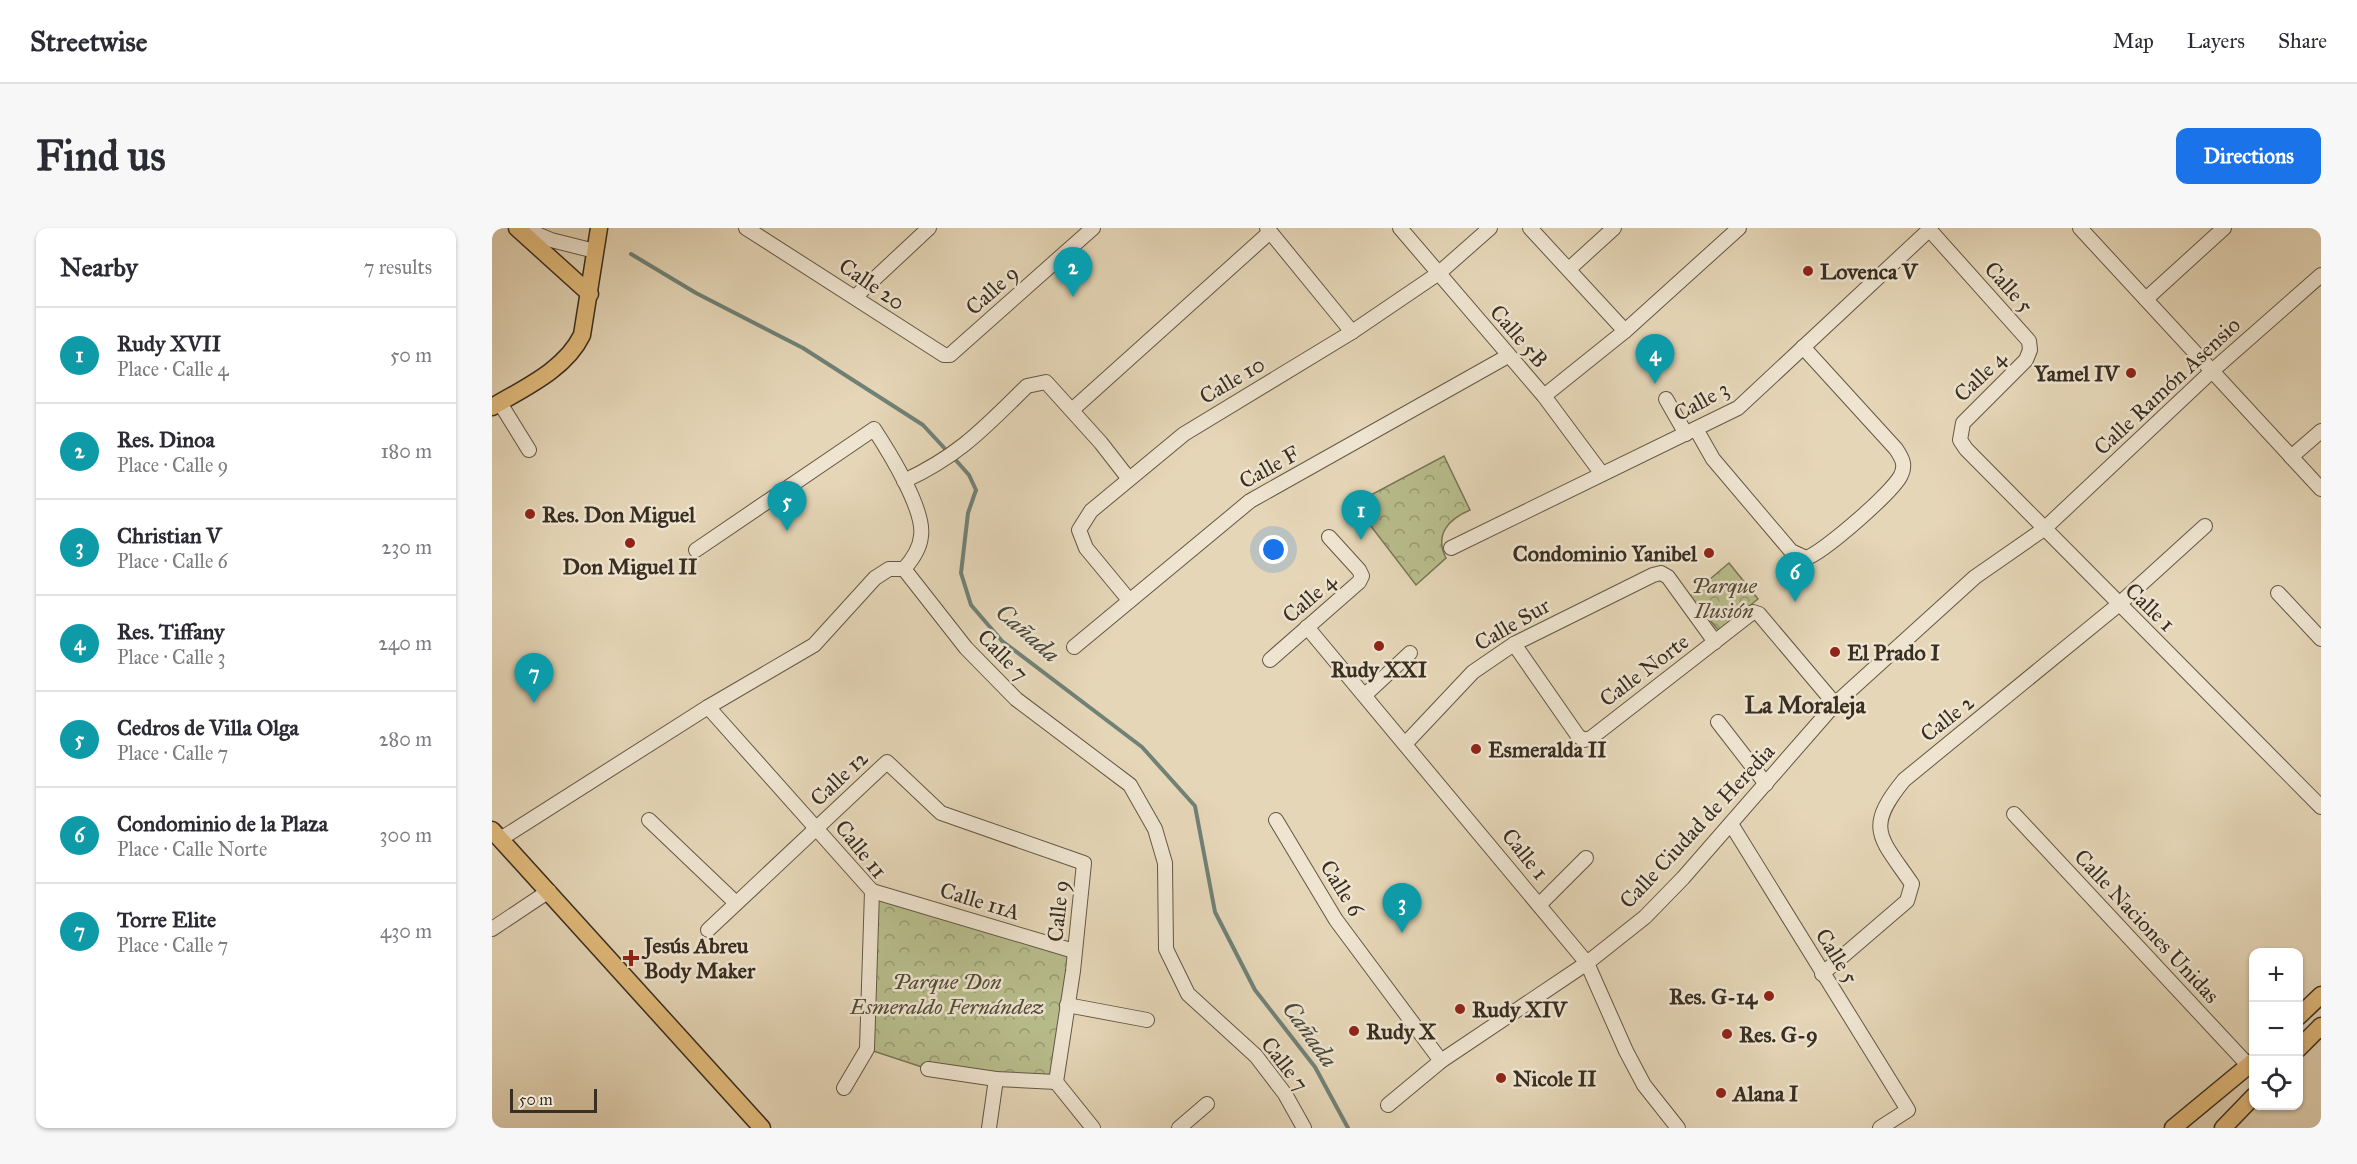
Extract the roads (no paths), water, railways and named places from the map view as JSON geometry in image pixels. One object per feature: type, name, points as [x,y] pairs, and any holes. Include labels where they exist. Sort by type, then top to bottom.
[{"type":"main road","points":[[518,228],[590,294]]},
{"type":"main road","points":[[496,405],[564,361],[575,349],[582,335],[599,228]]},
{"type":"main road","points":[[497,834],[762,1128]]},
{"type":"main road","points":[[2303,1012],[2321,994]]},
{"type":"main road","points":[[2303,1044],[2321,1026]]},
{"type":"main road","points":[[2173,1128],[2249,1066]]},
{"type":"main road","points":[[2223,1128],[2249,1100]]},
{"type":"street","points":[[523,228],[551,240],[595,251]]},
{"type":"street","points":[[855,297],[929,228]]},
{"type":"street","name":"Calle 9","points":[[944,356],[950,355],[1093,228]]},
{"type":"street","name":"Calle 5B","points":[[1400,228],[1544,396],[1602,474]]},
{"type":"street","name":"Calle 10","points":[[1129,600],[1086,548],[1079,530],[1091,511],[1184,434],[1352,332],[1439,273],[1490,228]]},
{"type":"street","points":[[1530,228],[1625,331]]},
{"type":"street","points":[[1569,269],[1614,228]]},
{"type":"street","points":[[1544,396],[1625,331],[1739,228]]},
{"type":"street","points":[[2146,299],[2224,228]]},
{"type":"street","name":"Calle 3","points":[[1451,548],[1738,408],[1929,229]]},
{"type":"street","name":"Calle 5","points":[[1929,229],[2029,341],[2030,350]]},
{"type":"street","points":[[2083,229],[2321,489]]},
{"type":"street","name":"Calle 20","points":[[755,230],[944,356]]},
{"type":"street","points":[[1072,410],[1268,230],[1352,332]]},
{"type":"street","name":"Calle Ramón Asensio","points":[[2044,529],[2212,371],[2321,275]]},
{"type":"street","points":[[1666,399],[1713,459],[1791,551],[1806,558],[1823,550],[1894,486],[1904,467],[1902,458],[1896,449],[1803,347]]},
{"type":"street","name":"Calle 4","points":[[1959,431],[1970,414],[2019,369],[2030,350]]},
{"type":"street","name":"Calle F","points":[[1074,647],[1250,501],[1508,356]]},
{"type":"street","points":[[904,481],[937,466],[965,447],[1027,386],[1037,382],[1046,382],[1129,479]]},
{"type":"street","points":[[496,405],[529,450]]},
{"type":"street","points":[[497,834],[814,645],[874,578],[889,569],[904,569],[914,558],[921,536],[920,516],[904,481],[874,429],[696,550]]},
{"type":"street","name":"Calle 1","points":[[1959,431],[1960,440],[1966,449],[2118,605],[2191,675],[2321,807]]},
{"type":"street","points":[[2291,457],[2321,431]]},
{"type":"street","name":"Calle 2","points":[[1822,974],[1907,901],[1911,892],[1912,884],[1881,833],[1885,803],[1904,780],[2118,605],[2205,526]]},
{"type":"street","name":"Calle Ciudad de Heredia","points":[[1388,1105],[1441,1061],[1587,963],[1645,917],[1731,824],[1835,704],[1975,577],[2044,529]]},
{"type":"street","name":"Calle 4","points":[[1270,660],[1359,582],[1362,576],[1329,537]]},
{"type":"street","name":"Calle 7","points":[[904,569],[966,648],[1016,699],[1130,785],[1155,829],[1165,863],[1166,950],[1188,994],[1256,1056],[1285,1094],[1304,1128]]},
{"type":"street","name":"Calle Sur","points":[[1406,743],[1473,672],[1514,644],[1653,575],[1661,573],[1668,577],[1715,642]]},
{"type":"street","points":[[2278,593],[2321,639]]},
{"type":"street","name":"Calle Norte","points":[[1514,644],[1584,740],[1591,738],[1753,612],[1759,614],[1835,704]]},
{"type":"street","name":"Calle 1","points":[[1307,627],[1587,963],[1626,1051],[1644,1085],[1678,1128]]},
{"type":"street","points":[[1365,695],[1410,653]]},
{"type":"street","name":"Calle 11","points":[[708,707],[873,891],[867,1049],[844,1088]]},
{"type":"street","points":[[1718,722],[1766,784]]},
{"type":"street","name":"Calle 12","points":[[708,930],[887,762],[941,813],[1084,863]]},
{"type":"street","name":"Calle Naciones Unidas","points":[[2014,814],[2249,1062]]},
{"type":"street","points":[[649,820],[736,903]]},
{"type":"street","name":"Calle 6","points":[[1276,820],[1336,920],[1441,1061]]},
{"type":"street","name":"Calle 5","points":[[1731,824],[1908,1110],[1880,1128]]},
{"type":"street","points":[[1539,905],[1586,858]]},
{"type":"street","name":"Calle 9","points":[[1056,1082],[1084,863]]},
{"type":"street","points":[[492,929],[549,891]]},
{"type":"street","name":"Calle 11A","points":[[873,891],[1074,951]]},
{"type":"street","points":[[1067,1005],[1147,1020]]},
{"type":"street","points":[[928,1069],[996,1079],[1056,1082],[1093,1128]]},
{"type":"street","points":[[989,1128],[996,1079]]},
{"type":"street","points":[[1179,1128],[1207,1104]]},
{"type":"waterway","name":"Cañada","points":[[631,254],[696,293],[803,348],[923,425],[948,452]]},
{"type":"waterway","name":"Cañada","points":[[953,457],[969,475],[976,490],[968,513],[961,573],[971,605],[1002,641],[1142,747],[1195,806],[1215,912],[1255,990],[1315,1067],[1348,1128]]},
{"type":"place","name":"Lovenca V","points":[[1808,271]]},
{"type":"place","name":"Res. Dinoa","points":[[1073,297]]},
{"type":"place","name":"Yamel IV","points":[[2131,373]]},
{"type":"place","name":"Res. Tiffany","points":[[1655,384]]},
{"type":"place","name":"Res. Don Miguel","points":[[530,514]]},
{"type":"place","name":"Cedros de Villa Olga","points":[[787,531]]},
{"type":"place","name":"Rudy XVII","points":[[1361,540]]},
{"type":"place","name":"Don Miguel II","points":[[630,543]]},
{"type":"place","name":"Condominio Yanibel","points":[[1709,553]]},
{"type":"place","name":"Condominio de la Plaza","points":[[1795,602]]},
{"type":"place","name":"Rudy XXI","points":[[1379,646]]},
{"type":"place","name":"El Prado I","points":[[1835,652]]},
{"type":"place","name":"Torre Elite","points":[[534,703]]},
{"type":"place","name":"Esmeralda II","points":[[1476,749]]},
{"type":"place","name":"Christian V","points":[[1402,933]]},
{"type":"place","name":"Jesús Abreu Body Maker","points":[[631,958]]},
{"type":"place","name":"Res. G-14","points":[[1769,996]]},
{"type":"place","name":"Rudy XIV","points":[[1460,1009]]},
{"type":"place","name":"Rudy X","points":[[1354,1031]]},
{"type":"place","name":"Res. G-9","points":[[1727,1034]]},
{"type":"place","name":"Nicole II","points":[[1501,1078]]},
{"type":"place","name":"Alana I","points":[[1721,1093]]},
{"type":"district","name":"La Moraleja","points":[[1805,705]]},
{"type":"park label","name":"Parque Ilusión","points":[[1724,598]]},
{"type":"park label","name":"Parque Don Esmeraldo Fernández","points":[[947,994]]}]
